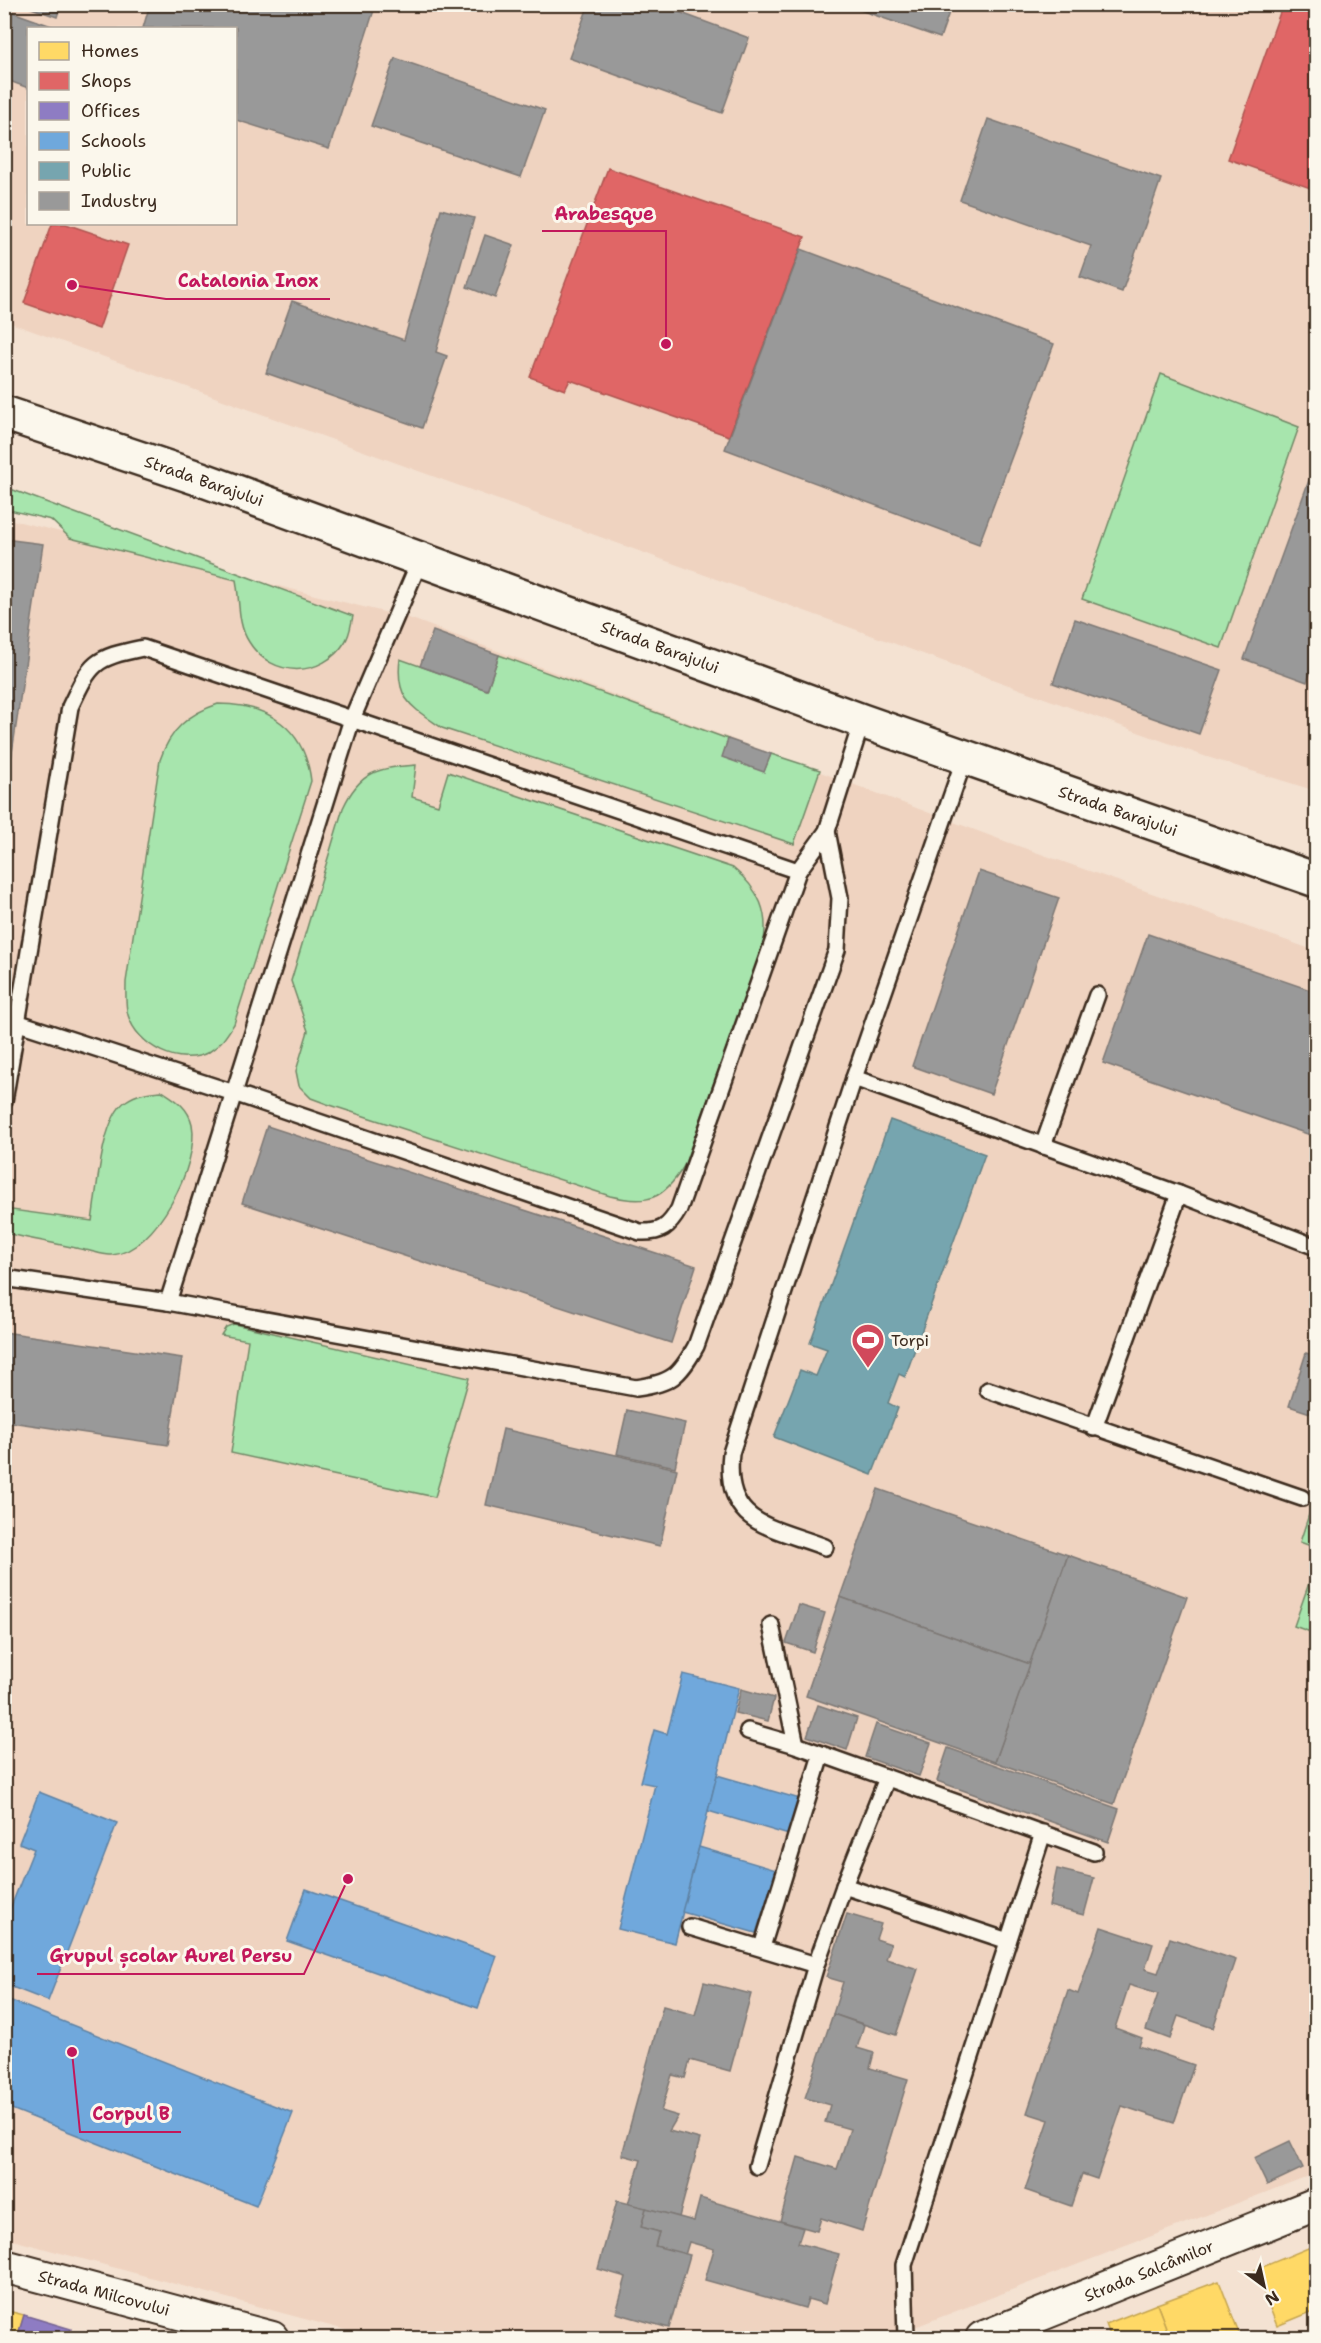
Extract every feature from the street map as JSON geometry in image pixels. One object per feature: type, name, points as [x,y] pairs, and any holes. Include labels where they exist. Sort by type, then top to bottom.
[{"type":"main road","name":"Strada Barajului","points":[[4,413],[201,479],[862,721],[1317,880]]},
{"type":"street","name":"Strada Salcâmilor","points":[[982,2338],[1317,2204]]},
{"type":"street","name":"Strada Milcovului","points":[[4,2266],[272,2338]]},
{"type":"lane","points":[[168,1302],[352,718],[421,558]]},
{"type":"lane","points":[[4,1101],[70,707],[86,674],[107,655],[143,648],[798,871]]},
{"type":"lane","points":[[16,1022],[234,1093],[640,1232],[657,1233],[670,1225],[679,1209],[798,871],[827,831],[862,721]]},
{"type":"lane","points":[[825,1547],[751,1518],[736,1503],[728,1477],[731,1453],[854,1078],[965,757]]},
{"type":"lane","points":[[4,1278],[168,1302],[636,1388],[663,1384],[682,1371],[696,1346],[837,950],[840,898],[827,831]]},
{"type":"lane","points":[[1043,1146],[1097,995]]},
{"type":"lane","points":[[854,1078],[1179,1194],[1317,1247]]},
{"type":"lane","points":[[1094,1428],[1179,1194]]},
{"type":"lane","points":[[988,1390],[1302,1497]]},
{"type":"lane","points":[[771,1625],[796,1745]]},
{"type":"lane","points":[[748,1731],[796,1745],[1094,1852]]},
{"type":"lane","points":[[762,1947],[821,1755]]},
{"type":"lane","points":[[757,2166],[816,1965],[844,1886],[887,1778]]},
{"type":"lane","points":[[906,2338],[904,2265],[1042,1833]]},
{"type":"lane","points":[[844,1886],[1008,1941]]},
{"type":"lane","points":[[690,1928],[762,1947],[816,1965]]},
{"type":"shaded area","points":[[4,5],[1316,5],[1316,791],[1204,756],[5,321]]},
{"type":"shaded area","points":[[4,518],[412,619],[1007,842],[1316,951],[1316,2173],[886,2338],[375,2338],[5,2238]]},
{"type":"green space","points":[[1161,374],[1299,427],[1221,648],[1082,599]]},
{"type":"green space","points":[[5,487],[353,616],[348,636],[335,654],[311,668],[283,668],[270,663],[249,642],[242,628],[236,580],[70,538],[51,520],[5,509]]},
{"type":"green space","points":[[499,655],[728,739],[723,757],[764,771],[771,754],[820,770],[794,844],[442,728],[414,708],[403,693],[399,673],[400,659],[487,690]]},
{"type":"green space","points":[[218,704],[253,709],[281,723],[301,747],[311,781],[234,1024],[209,1052],[185,1057],[161,1051],[140,1036],[128,1015],[126,982],[160,760],[169,740],[189,718]]},
{"type":"green space","points":[[416,765],[412,797],[438,805],[448,772],[733,868],[756,893],[765,923],[763,946],[684,1166],[661,1193],[635,1200],[610,1196],[327,1104],[311,1098],[299,1086],[296,1071],[308,1031],[291,981],[343,808],[356,786],[372,774],[381,770]]},
{"type":"green space","points":[[162,1091],[177,1101],[188,1113],[192,1124],[193,1141],[182,1182],[172,1203],[159,1223],[144,1239],[128,1250],[109,1255],[5,1233],[5,1209],[92,1221],[102,1156],[111,1123],[118,1110],[126,1101],[135,1096]]},
{"type":"green space","points":[[234,1324],[469,1378],[435,1497],[231,1453],[248,1340],[221,1335],[226,1327]]},
{"type":"green space","points":[[1316,1493],[1316,1548],[1300,1542]]},
{"type":"green space","points":[[1316,1563],[1316,1634],[1294,1626]]},
{"type":"building: Homes","points":[[1313,2246],[1316,2256],[1316,2310],[1277,2326],[1255,2270]]},
{"type":"building: Homes","points":[[1219,2281],[1241,2338],[1170,2338],[1157,2304]]},
{"type":"building: Homes","points":[[1157,2304],[1170,2338],[1111,2338],[1106,2324]]},
{"type":"building: Homes","points":[[4,2310],[24,2315],[17,2338],[4,2338]]},
{"type":"building: Shops","points":[[1283,4],[1316,4],[1316,190],[1228,159]]},
{"type":"building: Shops","points":[[608,168],[805,237],[729,436],[570,380],[565,390],[530,377]]},
{"type":"building: Shops","points":[[52,225],[69,225],[128,245],[99,329],[24,303]]},
{"type":"building: Offices","points":[[24,2315],[71,2329],[68,2338],[17,2338]]},
{"type":"building: Schools","points":[[683,1674],[739,1688],[675,1943],[618,1929],[655,1785],[640,1782],[654,1730],[667,1734]]},
{"type":"building: Schools","points":[[717,1775],[800,1799],[789,1835],[708,1811]]},
{"type":"building: Schools","points":[[39,1792],[117,1823],[48,2001],[4,1984],[4,1924],[34,1849],[19,1843]]},
{"type":"building: Schools","points":[[699,1847],[776,1870],[756,1933],[682,1912]]},
{"type":"building: Schools","points":[[306,1889],[497,1956],[478,2008],[287,1941]]},
{"type":"building: Schools","points":[[4,1998],[293,2113],[256,2206],[4,2106]]},
{"type":"building: Public","points":[[890,1120],[985,1154],[905,1377],[899,1374],[888,1403],[898,1408],[872,1475],[774,1437],[800,1370],[816,1376],[827,1349],[810,1343]]},
{"type":"building: Industry","points":[[20,4],[61,4],[57,17]]},
{"type":"building: Industry","points":[[150,4],[367,4],[375,7],[329,149],[237,120],[237,27],[143,27]]},
{"type":"building: Industry","points":[[589,4],[657,4],[749,38],[722,113],[569,58]]},
{"type":"building: Industry","points":[[843,4],[952,4],[940,38]]},
{"type":"building: Industry","points":[[4,9],[54,27],[27,27],[27,88],[4,79]]},
{"type":"building: Industry","points":[[395,58],[545,110],[521,177],[371,126]]},
{"type":"building: Industry","points":[[988,119],[1161,179],[1122,292],[1080,277],[1091,246],[960,200]]},
{"type":"building: Industry","points":[[441,209],[474,218],[436,352],[447,356],[422,428],[266,373],[292,301],[404,340]]},
{"type":"building: Industry","points":[[485,235],[514,245],[495,298],[467,287]]},
{"type":"building: Industry","points":[[801,249],[1054,344],[979,544],[725,449]]},
{"type":"building: Industry","points":[[1316,461],[1316,655],[1307,682],[1244,659]]},
{"type":"building: Industry","points":[[4,539],[43,544],[4,807]]},
{"type":"building: Industry","points":[[1075,619],[1222,670],[1199,734],[1053,683]]},
{"type":"building: Industry","points":[[433,631],[499,655],[487,690],[420,666]]},
{"type":"building: Industry","points":[[728,739],[771,754],[764,772],[722,757]]},
{"type":"building: Industry","points":[[979,871],[1059,898],[991,1094],[912,1066]]},
{"type":"building: Industry","points":[[1148,934],[1316,992],[1316,1137],[1103,1063]]},
{"type":"building: Industry","points":[[267,1126],[696,1266],[671,1343],[242,1203]]},
{"type":"building: Industry","points":[[4,1332],[182,1358],[168,1445],[4,1421]]},
{"type":"building: Industry","points":[[1306,1353],[1316,1356],[1316,1415],[1289,1406]]},
{"type":"building: Industry","points":[[627,1410],[685,1423],[675,1467],[617,1454]]},
{"type":"building: Industry","points":[[503,1429],[677,1469],[660,1546],[486,1505]]},
{"type":"building: Industry","points":[[878,1489],[1068,1555],[1030,1664],[840,1597]]},
{"type":"building: Industry","points":[[1068,1555],[1187,1597],[1114,1804],[995,1762]]},
{"type":"building: Industry","points":[[840,1597],[1030,1664],[995,1762],[806,1696]]},
{"type":"building: Industry","points":[[799,1605],[825,1613],[813,1652],[786,1643]]},
{"type":"building: Industry","points":[[741,1689],[774,1698],[768,1721],[735,1713]]},
{"type":"building: Industry","points":[[818,1705],[857,1718],[847,1750],[807,1736]]},
{"type":"building: Industry","points":[[876,1724],[931,1743],[919,1776],[865,1757]]},
{"type":"building: Industry","points":[[948,1748],[1119,1809],[1108,1842],[937,1781]]},
{"type":"building: Industry","points":[[1057,1869],[1094,1878],[1084,1915],[1049,1906]]},
{"type":"building: Industry","points":[[847,1914],[881,1924],[876,1939],[891,1944],[886,1959],[918,1969],[896,2035],[833,2014],[843,1982],[826,1977]]},
{"type":"building: Industry","points":[[1101,1927],[1153,1944],[1145,1969],[1158,1973],[1170,1938],[1236,1960],[1213,2028],[1178,2016],[1170,2039],[1146,2030],[1158,1994],[1129,1985],[1115,2028],[1142,2038],[1139,2046],[1194,2065],[1174,2123],[1122,2106],[1097,2179],[1082,2174],[1071,2206],[1025,2190],[1049,2120],[1027,2113],[1068,1990],[1078,1994]]},
{"type":"building: Industry","points":[[704,1982],[751,1994],[730,2071],[690,2060],[685,2078],[672,2075],[661,2111],[678,2116],[669,2131],[700,2139],[679,2217],[628,2204],[641,2160],[622,2155],[663,2006],[695,2015]]},
{"type":"building: Industry","points":[[833,2014],[864,2025],[857,2048],[874,2053],[870,2068],[908,2079],[862,2231],[821,2218],[817,2231],[780,2221],[798,2157],[837,2169],[850,2129],[825,2122],[830,2105],[805,2098]]},
{"type":"building: Industry","points":[[1290,2141],[1303,2168],[1267,2185],[1254,2158]]},
{"type":"building: Industry","points":[[700,2198],[803,2228],[798,2243],[839,2254],[825,2304],[808,2299],[805,2308],[705,2280],[714,2249],[689,2242],[685,2255],[655,2246],[659,2232],[641,2227],[646,2208],[694,2221]]},
{"type":"building: Industry","points":[[617,2201],[646,2208],[641,2227],[659,2232],[655,2246],[690,2255],[669,2328],[616,2313],[626,2277],[598,2269]]},
{"type":"place","name":"Catalonia Inox","points":[[72,285]]},
{"type":"place","name":"Arabesque","points":[[666,344]]},
{"type":"place","name":"Torpi","points":[[868,1369]]},
{"type":"place","name":"Grupul școlar Aurel Persu","points":[[348,1879]]},
{"type":"place","name":"Corpul B","points":[[72,2052]]}]
